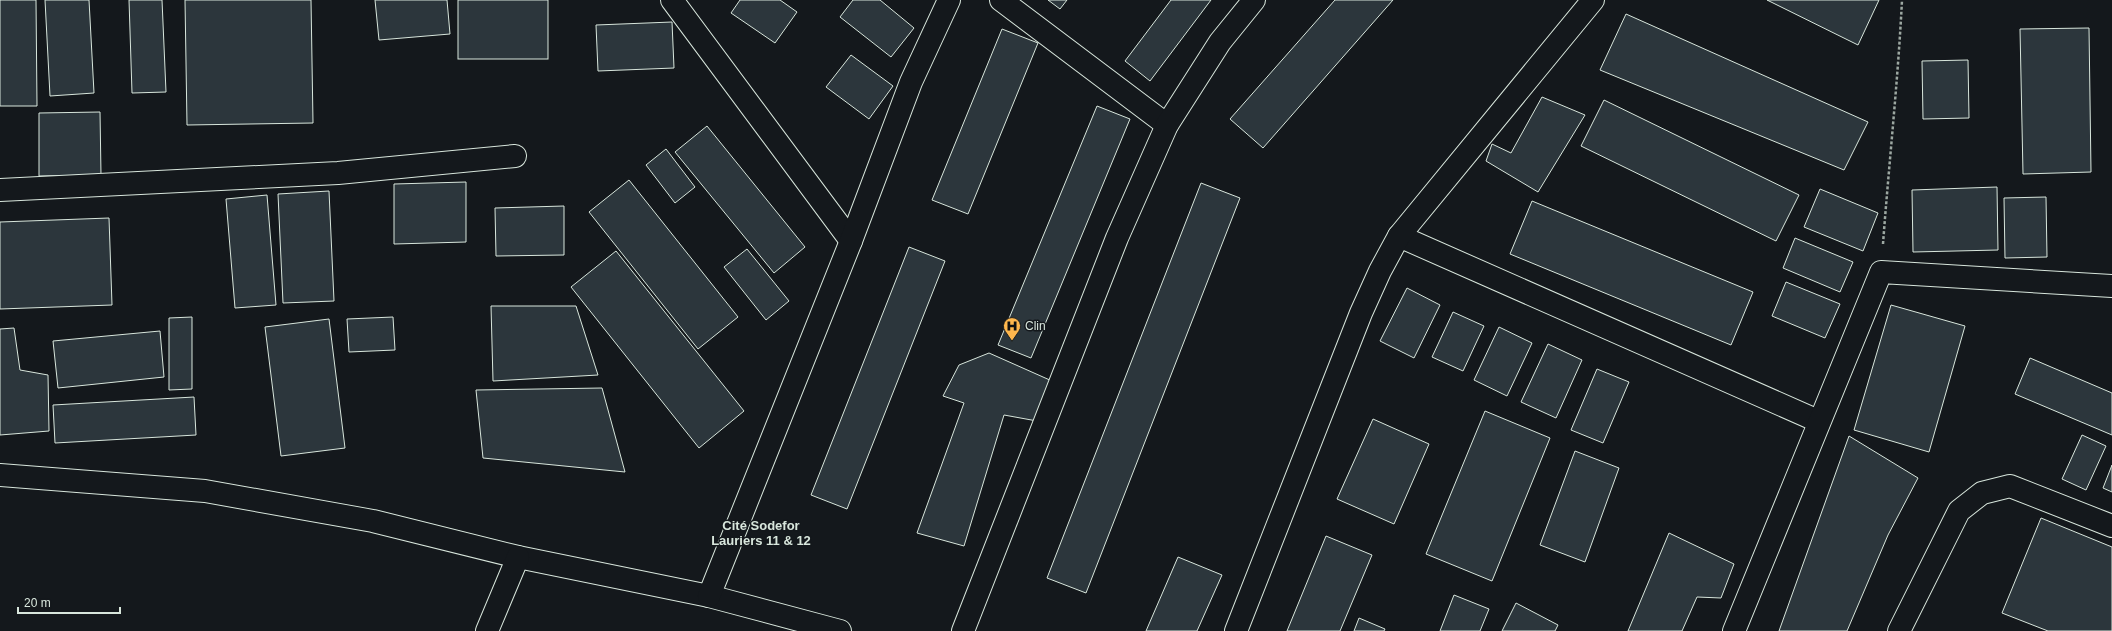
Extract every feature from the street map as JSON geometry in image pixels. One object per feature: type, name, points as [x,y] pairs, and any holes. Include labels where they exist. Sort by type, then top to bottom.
[{"type":"street","points":[[672,0],[851,241]]},
{"type":"street","points":[[709,596],[851,241],[910,82],[949,0]]},
{"type":"street","points":[[1001,0],[1167,125]]},
{"type":"street","points":[[963,631],[1117,238],[1167,125],[1220,42],[1254,0]]},
{"type":"street","points":[[1236,631],[1361,313],[1380,271],[1399,236],[1593,0]]},
{"type":"street","points":[[0,190],[338,173],[515,156]]},
{"type":"street","points":[[1399,236],[1818,421]]},
{"type":"street","points":[[1734,631],[1818,421],[1881,272],[2112,286]]},
{"type":"street","points":[[0,475],[205,491],[373,521],[518,557],[709,596],[832,630]]},
{"type":"street","points":[[1899,631],[1959,511],[1982,493],[2010,486],[2112,526]]},
{"type":"street","points":[[487,631],[518,557]]},
{"type":"path","points":[[1881,272],[1892,122],[1899,70],[1902,0]]},
{"type":"building","points":[[0,0],[36,0],[37,106],[0,106]]},
{"type":"building","points":[[45,0],[89,0],[94,93],[50,96]]},
{"type":"building","points":[[129,0],[162,0],[166,92],[132,93]]},
{"type":"building","points":[[185,0],[311,0],[313,123],[187,125]]},
{"type":"building","points":[[375,0],[447,0],[450,34],[379,40]]},
{"type":"building","points":[[458,0],[548,0],[548,59],[458,59]]},
{"type":"building","points":[[740,0],[780,0],[797,12],[775,43],[731,13]]},
{"type":"building","points":[[853,0],[880,0],[914,28],[891,57],[840,17]]},
{"type":"building","points":[[1048,0],[1067,0],[1060,9]]},
{"type":"building","points":[[1171,0],[1211,0],[1150,81],[1125,61]]},
{"type":"building","points":[[1335,0],[1393,0],[1263,148],[1230,119]]},
{"type":"building","points":[[1767,0],[1879,0],[1858,45]]},
{"type":"building","points":[[1626,14],[1868,122],[1844,170],[1600,70]]},
{"type":"building","points":[[672,22],[674,68],[598,71],[596,25]]},
{"type":"building","points":[[2089,28],[2091,172],[2023,174],[2020,29]]},
{"type":"building","points":[[1002,29],[1038,43],[968,214],[932,200]]},
{"type":"building","points":[[851,55],[893,86],[869,119],[826,87]]},
{"type":"building","points":[[1968,60],[1969,118],[1923,119],[1922,61]]},
{"type":"building","points":[[1542,97],[1585,115],[1538,192],[1486,161],[1492,144],[1511,153]]},
{"type":"building","points":[[1604,100],[1799,195],[1776,241],[1581,146]]},
{"type":"building","points":[[1097,106],[1130,119],[1031,358],[998,345]]},
{"type":"building","points":[[100,112],[101,175],[39,176],[39,113]]},
{"type":"building","points":[[707,126],[805,247],[774,273],[675,152]]},
{"type":"building","points":[[666,149],[695,187],[675,203],[646,165]]},
{"type":"building","points":[[629,180],[738,317],[698,349],[589,212]]},
{"type":"building","points":[[466,182],[466,242],[394,244],[394,184]]},
{"type":"building","points":[[1201,183],[1240,198],[1086,593],[1047,578]]},
{"type":"building","points":[[1997,187],[1998,250],[1913,252],[1912,190]]},
{"type":"building","points":[[1820,189],[1878,213],[1863,251],[1804,227]]},
{"type":"building","points":[[329,191],[334,301],[283,303],[278,194]]},
{"type":"building","points":[[267,195],[276,305],[235,308],[226,199]]},
{"type":"building","points":[[2046,197],[2047,257],[2005,258],[2004,198]]},
{"type":"building","points":[[1532,201],[1753,292],[1731,345],[1510,254]]},
{"type":"building","points":[[564,206],[564,255],[496,256],[495,208]]},
{"type":"building","points":[[109,218],[112,305],[0,309],[0,222]]},
{"type":"building","points":[[1795,238],[1853,262],[1840,292],[1783,268]]},
{"type":"building","points":[[909,247],[945,261],[847,509],[811,495]]},
{"type":"building","points":[[747,249],[789,301],[766,320],[724,267]]},
{"type":"building","points":[[616,251],[744,411],[699,448],[571,287]]},
{"type":"building","points":[[1786,282],[1840,304],[1825,338],[1772,316]]},
{"type":"building","points":[[1407,288],[1440,305],[1414,358],[1380,341]]},
{"type":"building","points":[[1891,305],[1965,326],[1929,452],[1854,430]]},
{"type":"building","points":[[491,306],[576,306],[598,375],[493,381]]},
{"type":"building","points":[[1453,312],[1484,326],[1463,371],[1432,357]]},
{"type":"building","points":[[192,317],[192,389],[169,390],[169,318]]},
{"type":"building","points":[[393,317],[395,350],[349,352],[347,319]]},
{"type":"building","points":[[329,319],[345,448],[281,456],[265,327]]},
{"type":"building","points":[[1499,327],[1532,343],[1507,396],[1474,380]]},
{"type":"building","points":[[14,328],[20,370],[48,375],[49,431],[0,435],[0,329]]},
{"type":"building","points":[[160,331],[164,377],[58,388],[53,341]]},
{"type":"building","points":[[1548,344],[1582,360],[1556,418],[1521,402]]},
{"type":"building","points":[[989,353],[1052,381],[1037,421],[1004,415],[964,546],[917,533],[964,403],[943,396],[959,365]]},
{"type":"building","points":[[2030,358],[2112,393],[2112,435],[2015,394]]},
{"type":"building","points":[[1597,369],[1629,382],[1603,443],[1571,430]]},
{"type":"building","points":[[602,388],[625,472],[483,458],[476,390]]},
{"type":"building","points":[[194,397],[196,435],[55,443],[53,405]]},
{"type":"building","points":[[1485,411],[1550,438],[1492,581],[1426,554]]},
{"type":"building","points":[[1373,419],[1429,444],[1394,524],[1337,499]]},
{"type":"building","points":[[2082,435],[2106,446],[2086,490],[2062,479]]},
{"type":"building","points":[[1849,436],[1918,478],[1888,535],[1847,631],[1779,631]]},
{"type":"building","points":[[1575,451],[1619,468],[1585,562],[1540,545]]},
{"type":"building","points":[[2112,465],[2112,492],[2103,488]]},
{"type":"building","points":[[2041,518],[2112,547],[2112,631],[2048,631],[2002,613]]},
{"type":"building","points":[[1669,533],[1734,564],[1721,598],[1697,597],[1682,631],[1628,631]]},
{"type":"building","points":[[1326,536],[1372,555],[1340,631],[1287,631]]},
{"type":"building","points":[[1178,557],[1222,575],[1197,631],[1146,631]]},
{"type":"building","points":[[1454,595],[1489,609],[1480,631],[1440,631]]},
{"type":"building","points":[[1516,603],[1558,625],[1555,631],[1502,631]]},
{"type":"building","points":[[1359,618],[1385,629],[1384,631],[1354,631]]},
{"type":"place","name":"Clin","points":[[1012,341]]},
{"type":"district","name":"Cité Sodefor Lauriers 11 & 12","points":[[761,532]]}]
